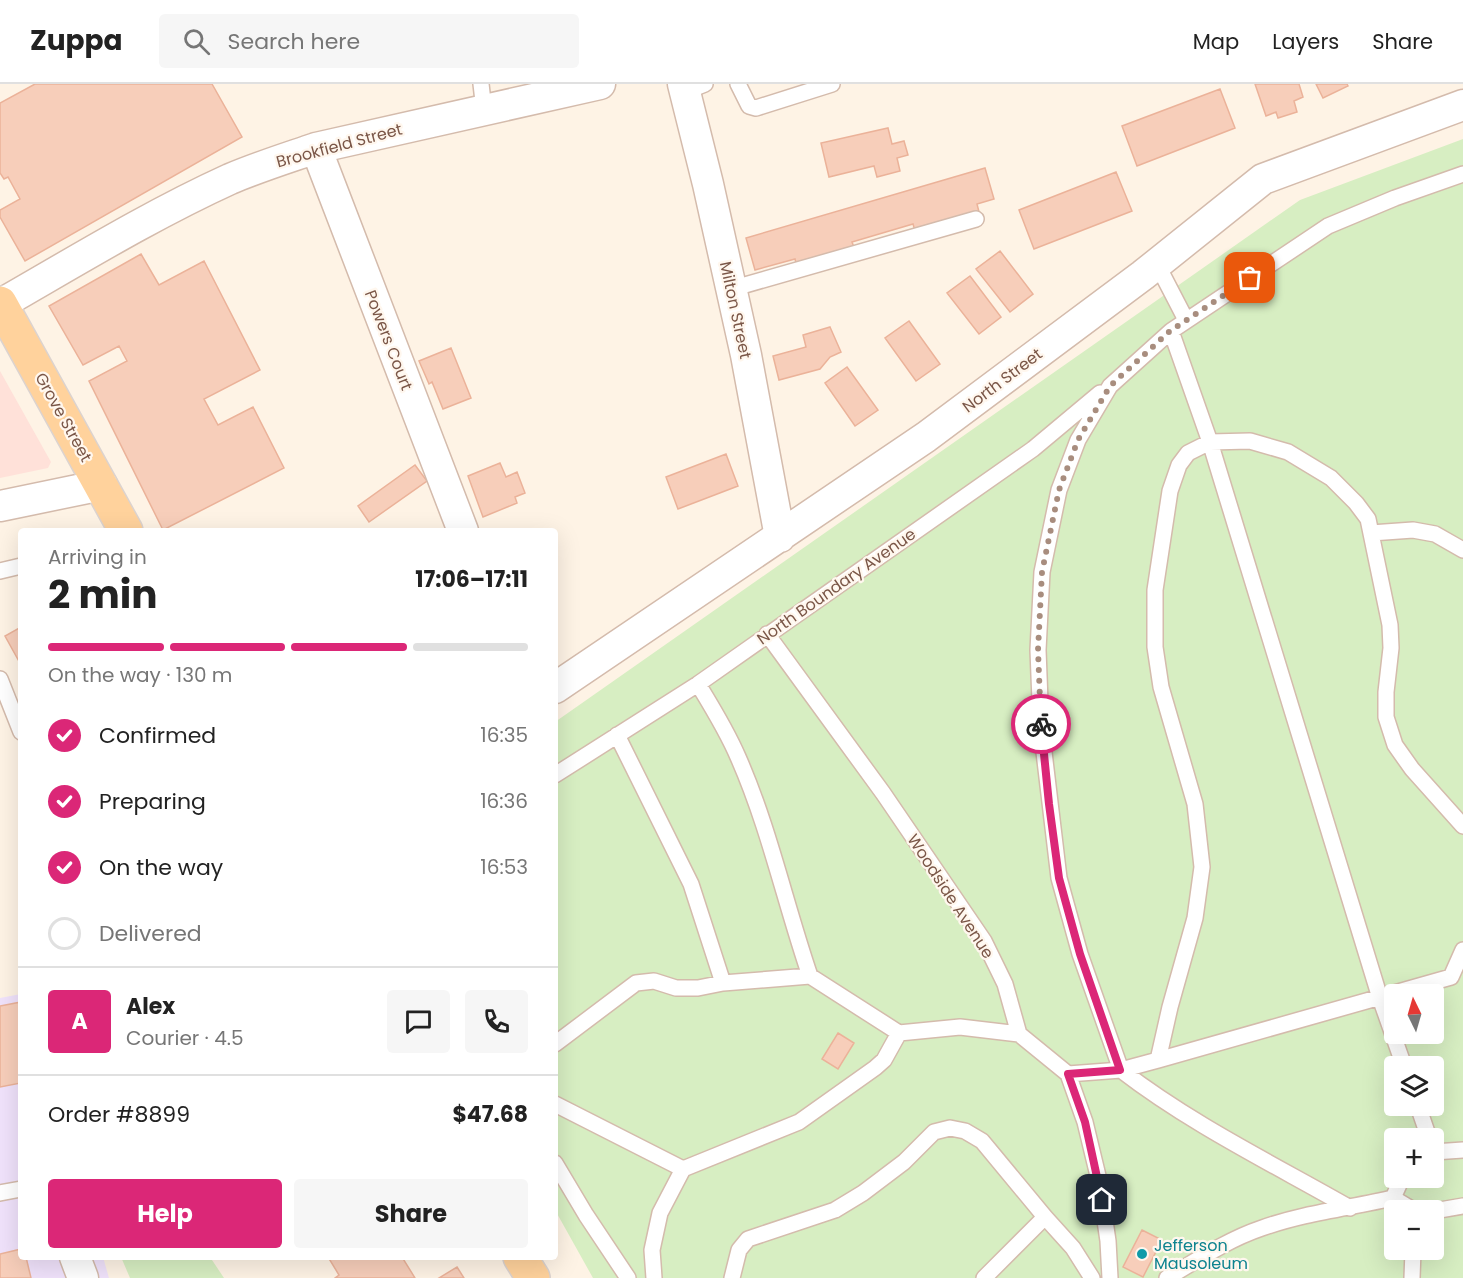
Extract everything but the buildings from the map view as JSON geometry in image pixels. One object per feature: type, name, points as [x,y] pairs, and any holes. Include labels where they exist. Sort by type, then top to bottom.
[{"type":"main road","name":"Grove Street","points":[[0,304],[124,528]]},
{"type":"main road","points":[[522,1260],[533,1278]]},
{"type":"street","name":"Brookfield Street","points":[[0,304],[152,218],[221,184],[316,148],[482,97],[600,84]]},
{"type":"street","name":"Milton Street","points":[[691,87],[780,537]]},
{"type":"street","name":"North Street","points":[[558,686],[926,437],[1157,264],[1263,178],[1463,105]]},
{"type":"street","name":"Powers Court","points":[[316,148],[462,528]]},
{"type":"street","points":[[0,506],[102,485]]},
{"type":"street","points":[[76,1260],[83,1278]]},
{"type":"lane","points":[[738,84],[749,106],[756,108],[832,84]]},
{"type":"lane","points":[[1350,1208],[1193,1120],[1120,1070],[1080,954],[1059,878],[1042,738],[1038,650],[1042,572],[1059,490],[1078,440],[1110,386],[1170,331],[1328,226],[1395,198],[1463,174]]},
{"type":"lane","points":[[731,289],[976,219]]},
{"type":"lane","points":[[1157,264],[1186,320]]},
{"type":"lane","points":[[1170,331],[1210,442],[1380,998],[1400,1056]]},
{"type":"lane","name":"North Boundary Avenue","points":[[558,773],[698,684],[766,634],[1033,449],[1110,386]]},
{"type":"lane","points":[[1158,1060],[1195,918],[1202,867],[1195,804],[1161,687],[1155,647],[1155,590],[1170,491],[1179,465],[1188,453],[1210,442],[1250,441],[1288,452],[1331,478],[1356,502],[1368,519],[1390,625],[1391,648],[1386,692],[1386,717],[1395,745],[1412,769],[1463,826]]},
{"type":"lane","points":[[1371,533],[1413,530],[1435,534],[1463,550]]},
{"type":"lane","points":[[0,571],[18,567]]},
{"type":"lane","name":"Woodside Avenue","points":[[766,634],[883,793],[984,941],[1005,984],[1019,1034]]},
{"type":"lane","points":[[0,680],[18,725]]},
{"type":"lane","points":[[698,684],[738,757],[765,830],[810,976]]},
{"type":"lane","points":[[617,735],[691,884],[723,983]]},
{"type":"lane","points":[[1068,1074],[1120,1070],[1380,998],[1457,981],[1463,950]]},
{"type":"lane","points":[[558,1042],[636,983],[654,981],[676,988],[698,988],[723,983],[810,976],[899,1033],[960,1027],[1019,1034],[1068,1074],[1085,1122],[1099,1180],[1108,1241],[1110,1278]]},
{"type":"lane","points":[[654,1278],[652,1250],[660,1213],[683,1169],[799,1122],[876,1068],[884,1060],[899,1033]]},
{"type":"lane","points":[[558,1106],[683,1169]]},
{"type":"lane","points":[[732,1278],[739,1250],[748,1239],[835,1210],[863,1193],[904,1162],[934,1132],[950,1128],[966,1131],[982,1141],[1072,1248],[1092,1278]]},
{"type":"lane","points":[[1444,1151],[1463,1150]]},
{"type":"lane","points":[[558,1168],[628,1278]]},
{"type":"lane","points":[[1394,1198],[1398,1188]]},
{"type":"lane","points":[[0,1192],[18,1189]]},
{"type":"lane","points":[[1167,1278],[1260,1228],[1305,1215],[1394,1198],[1397,1200]]},
{"type":"lane","points":[[1444,1211],[1462,1211]]},
{"type":"lane","points":[[984,1278],[1045,1217]]},
{"type":"lane","points":[[1412,1278],[1413,1260]]},
{"type":"shaded area","points":[[0,371],[51,462],[48,468],[0,478]]},
{"type":"shaded area","points":[[18,995],[18,1260],[104,1260],[109,1278],[0,1278],[0,998]]},
{"type":"green space","points":[[1463,139],[1463,1278],[593,1278],[558,1215],[558,720],[1300,200]]},
{"type":"green space","points":[[122,1260],[212,1260],[224,1278],[130,1278]]},
{"type":"way so far","points":[[1041,724],[1038,650],[1042,572],[1059,490],[1078,440],[1110,386],[1170,331],[1250,278]]},
{"type":"place","name":"Jefferson Mausoleum","points":[[1142,1254]]},
{"type":"route","points":[[1041,724],[1059,878],[1080,954],[1120,1070],[1068,1074],[1085,1122],[1102,1200]]}]
